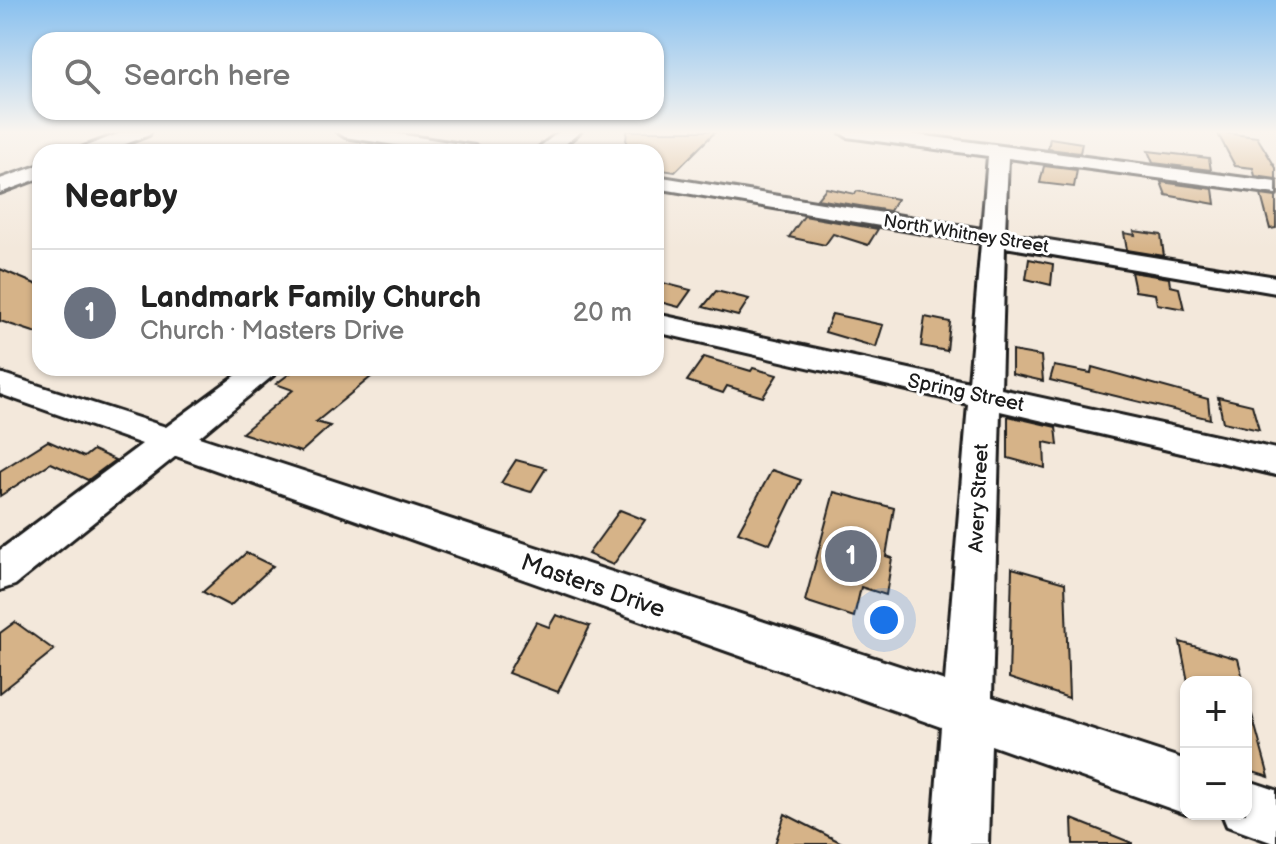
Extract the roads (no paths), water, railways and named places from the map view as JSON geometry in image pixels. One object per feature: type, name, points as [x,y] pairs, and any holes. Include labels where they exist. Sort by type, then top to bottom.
[{"type":"street","name":"Avery Street","points":[[960,844],[997,170]]},
{"type":"street","points":[[1144,170],[1276,188]]},
{"type":"street","points":[[5,182],[32,174]]},
{"type":"street","points":[[5,182],[32,185]]},
{"type":"street","name":"North Whitney Street","points":[[664,183],[1276,285]]},
{"type":"street","name":"Spring Street","points":[[664,325],[1276,462]]},
{"type":"street","points":[[0,573],[255,376]]},
{"type":"street","name":"Masters Drive","points":[[0,383],[1180,785]]},
{"type":"street","points":[[1252,809],[1276,818]]},
{"type":"place","name":"Landmark Family Church","points":[[851,556]]}]
